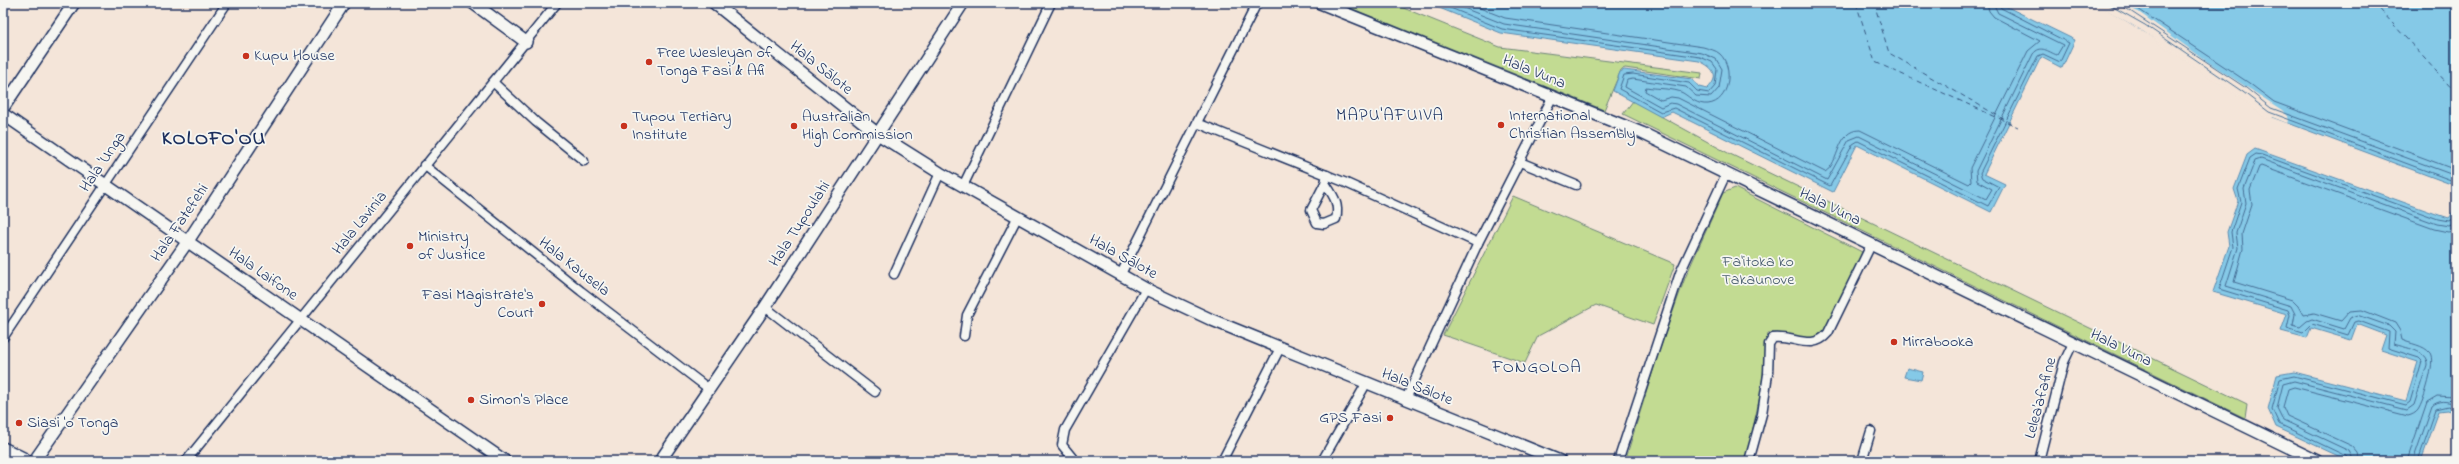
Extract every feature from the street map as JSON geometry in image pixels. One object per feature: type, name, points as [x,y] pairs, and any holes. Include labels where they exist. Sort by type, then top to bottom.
[{"type":"main road","points":[[3,108],[74,3]]},
{"type":"main road","name":"Hala Fatefehi","points":[[38,459],[188,241],[344,3]]},
{"type":"main road","points":[[472,3],[526,42]]},
{"type":"main road","name":"Hala Sālote","points":[[714,3],[878,134],[940,174],[1018,216],[1146,289],[1212,320],[1406,399],[1542,458],[1560,461]]},
{"type":"main road","name":"Hala Tupoulahi","points":[[660,461],[765,307],[963,3]]},
{"type":"main road","name":"Hala Vuna","points":[[1320,3],[1642,133],[2073,343],[2300,457],[2317,461]]},
{"type":"main road","name":"Hala Laifone","points":[[3,114],[505,461]]},
{"type":"main road","points":[[3,448],[25,460],[30,456],[38,459]]},
{"type":"street","name":"Hala 'Unga","points":[[3,338],[227,3]]},
{"type":"street","name":"Hala Lavinia","points":[[186,461],[424,165],[557,3]]},
{"type":"street","points":[[963,186],[1051,3]]},
{"type":"street","points":[[1120,274],[1257,3]]},
{"type":"street","points":[[493,82],[536,122],[584,161]]},
{"type":"street","points":[[1406,399],[1478,243],[1552,96]]},
{"type":"street","points":[[1197,122],[1326,179],[1478,243]]},
{"type":"street","points":[[1520,162],[1576,184]]},
{"type":"street","name":"Hala Kausela","points":[[424,165],[581,291],[709,389]]},
{"type":"street","points":[[894,274],[940,174]]},
{"type":"street","points":[[1618,461],[1680,273],[1726,174]]},
{"type":"street","points":[[1326,179],[1337,203],[1338,212],[1336,219],[1324,224],[1317,223],[1311,210],[1326,179]]},
{"type":"street","points":[[964,336],[967,314],[1018,216]]},
{"type":"street","points":[[1749,461],[1762,414],[1768,374],[1769,344],[1773,338],[1781,337],[1814,343],[1822,340],[1828,334],[1871,245]]},
{"type":"street","points":[[1074,461],[1062,445],[1065,430],[1146,289]]},
{"type":"street","points":[[765,307],[875,392]]},
{"type":"street","name":"Lelea’afafine","points":[[2039,461],[2064,362],[2073,343]]},
{"type":"street","points":[[1222,461],[1280,348]]},
{"type":"street","points":[[1322,461],[1366,384]]},
{"type":"street","points":[[1862,461],[1871,431]]},
{"type":"green space","points":[[1338,3],[1391,3],[1500,47],[1702,73],[1701,79],[1625,68],[1621,70],[1604,110]]},
{"type":"green space","points":[[1633,101],[1728,153],[2247,404],[2245,418],[1623,114]]},
{"type":"green space","name":"Fa'itoka ko Takaunove","points":[[1735,188],[1864,253],[1823,336],[1816,338],[1802,338],[1768,333],[1761,391],[1746,461],[1625,461],[1659,351],[1685,278],[1723,193]]},
{"type":"green space","points":[[1513,196],[1675,264],[1653,325],[1596,305],[1538,336],[1525,363],[1443,335]]},
{"type":"water","points":[[1427,3],[1999,3],[2075,40],[2062,68],[2041,57],[1984,174],[2005,184],[1991,212],[1857,145],[1833,192],[1672,112],[1661,117],[1613,91],[1620,72],[1624,70],[1692,79],[1699,87],[1707,89],[1714,80],[1714,72],[1704,63],[1699,61],[1501,33]]},
{"type":"water","points":[[2097,3],[2456,3],[2456,186],[2272,117],[2166,45]]},
{"type":"water","points":[[2255,149],[2448,218],[2456,208],[2456,416],[2448,410],[2439,411],[2421,461],[2349,461],[2276,427],[2268,409],[2277,375],[2294,372],[2406,401],[2418,362],[2381,350],[2386,335],[2357,324],[2351,340],[2311,328],[2307,338],[2281,331],[2287,314],[2213,292],[2229,246],[2227,232],[2238,201],[2234,189],[2247,155]]},
{"type":"water","points":[[1907,368],[1923,372],[1921,380],[1904,377]]},
{"type":"pier","points":[[2095,3],[2121,3],[2140,13],[2208,62],[2282,110],[2288,116],[2289,121],[2287,123],[2272,117],[2266,118],[2240,97],[2141,30]]},
{"type":"ferry route","points":[[1856,3],[1875,62],[2018,127]]},
{"type":"ferry route","points":[[1874,3],[1889,53],[2012,124]]},
{"type":"ferry route","points":[[2374,3],[2456,93]]},
{"type":"place","name":"Kupu House","points":[[246,56]]},
{"type":"place","name":"Free Wesleyan of Tonga Fasi & Afi","points":[[649,62]]},
{"type":"place","name":"International Christian Assembly","points":[[1501,125]]},
{"type":"place","name":"Tupou Tertiary Institute","points":[[624,126]]},
{"type":"place","name":"Australian High Commission","points":[[794,126]]},
{"type":"place","name":"Ministry of Justice","points":[[410,246]]},
{"type":"place","name":"Fasi Magistrate's Court","points":[[542,304]]},
{"type":"place","name":"Mirrabooka","points":[[1894,342]]},
{"type":"place","name":"Simon's Place","points":[[471,400]]},
{"type":"place","name":"GPS Fasi","points":[[1390,418]]},
{"type":"place","name":"Siasi 'o Tonga","points":[[19,423]]},
{"type":"district","name":"MAPU'AFUIVA","points":[[1390,115]]},
{"type":"district","name":"KOLOFO'OU","points":[[214,139]]},
{"type":"district","name":"FONGOLOA","points":[[1537,367]]}]
